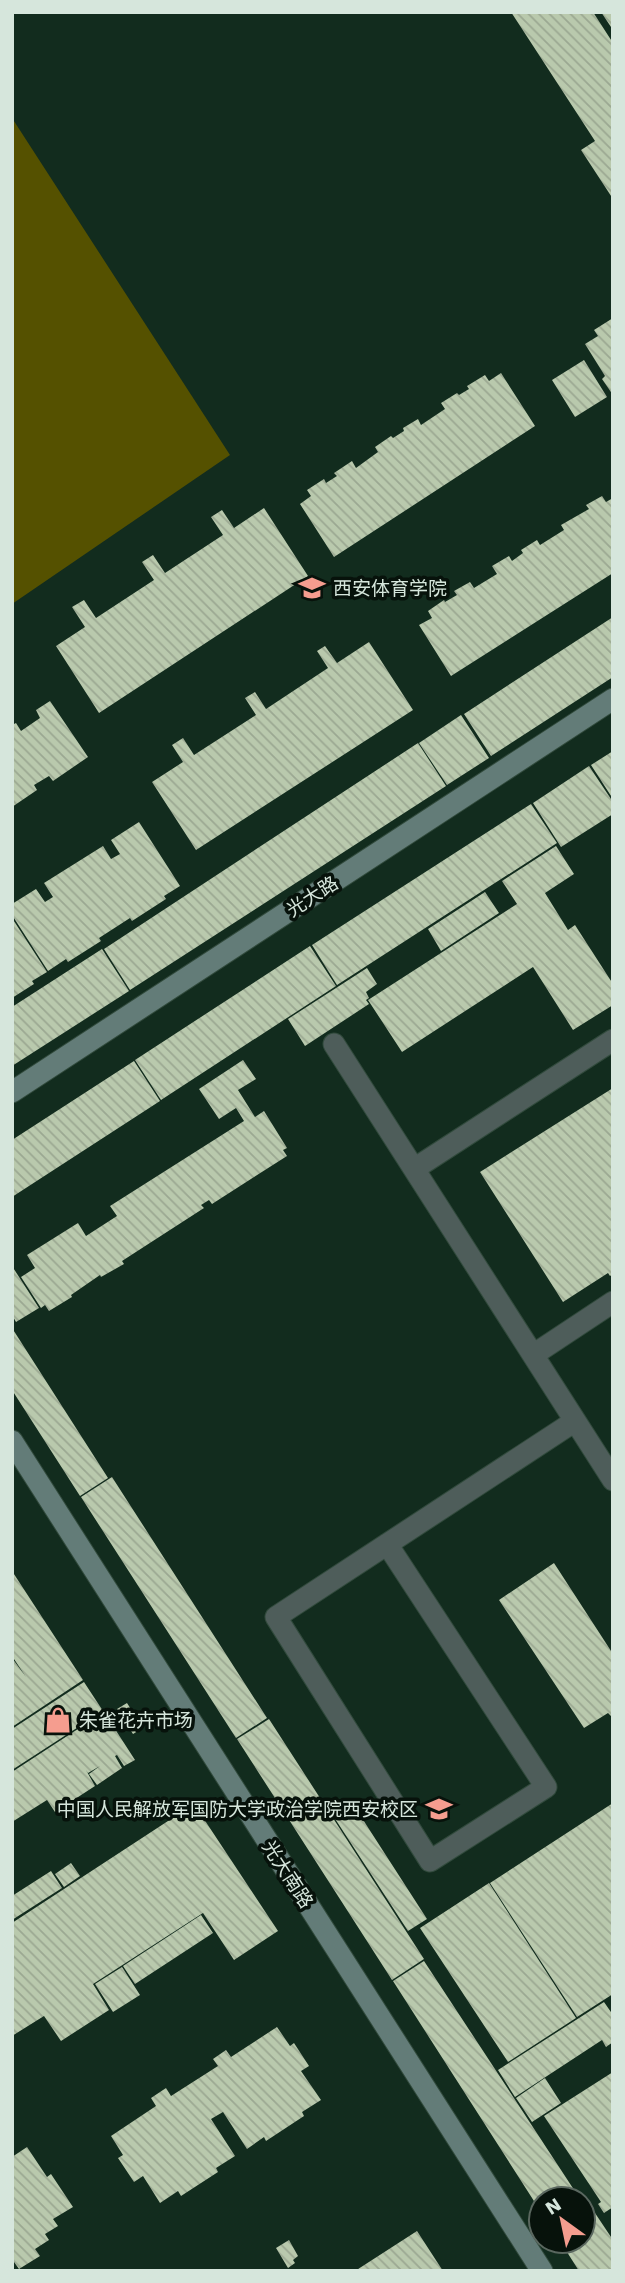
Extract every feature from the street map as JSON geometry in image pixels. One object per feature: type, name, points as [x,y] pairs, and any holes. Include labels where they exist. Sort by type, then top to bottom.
[{"type":"street","name":"光大路","points":[[12,1092],[613,699]]},
{"type":"street","name":"光大南路","points":[[12,1441],[542,2271]]},
{"type":"lane","points":[[414,1169],[613,1041]]},
{"type":"lane","points":[[334,1044],[613,1480]]},
{"type":"lane","points":[[533,1355],[613,1302]]},
{"type":"lane","points":[[387,1544],[546,1787],[430,1861],[276,1617],[387,1544],[575,1422]]},
{"type":"shaded area","points":[[12,118],[230,455],[12,604]]},
{"type":"building","points":[[511,12],[593,12],[613,43],[613,199],[581,150],[595,141]]},
{"type":"building","points":[[601,12],[613,12],[613,30]]},
{"type":"building","points":[[613,318],[613,395],[602,379],[605,376],[585,344],[598,336],[594,330]]},
{"type":"building","points":[[584,360],[607,397],[575,417],[552,380]]},
{"type":"building","points":[[501,373],[535,426],[334,557],[300,504],[311,496],[307,490],[324,479],[326,483],[337,476],[334,473],[352,461],[356,468],[378,452],[375,447],[404,431],[403,428],[418,419],[421,425],[445,409],[441,403],[469,389],[467,386],[485,375],[489,381]]},
{"type":"building","points":[[602,496],[606,502],[613,498],[613,573],[451,676],[419,625],[432,618],[428,611],[457,595],[454,591],[470,582],[474,588],[497,574],[492,566],[509,556],[512,561],[523,553],[521,550],[537,540],[540,545],[564,530],[561,525],[589,509],[586,505]]},
{"type":"building","points":[[264,508],[308,576],[99,713],[56,646],[85,627],[72,607],[84,600],[96,618],[154,580],[142,562],[153,555],[165,573],[223,535],[211,517],[222,510],[234,528]]},
{"type":"building","points":[[613,617],[613,677],[491,756],[464,714]]},
{"type":"building","points":[[369,642],[413,710],[196,850],[152,782],[183,762],[172,745],[183,738],[194,755],[256,715],[245,698],[255,692],[266,709],[328,668],[317,651],[325,646],[337,663]]},
{"type":"building","points":[[50,701],[88,757],[53,781],[49,776],[34,785],[37,790],[12,807],[12,725],[16,723],[21,731],[40,718],[36,710]]},
{"type":"building","points":[[461,715],[489,758],[447,785],[419,743]]},
{"type":"building","points":[[418,743],[446,786],[130,990],[104,949]]},
{"type":"building","points":[[613,751],[613,799],[591,765]]},
{"type":"building","points":[[589,766],[613,802],[613,814],[561,847],[533,803]]},
{"type":"building","points":[[531,804],[557,843],[337,985],[312,945]]},
{"type":"building","points":[[139,822],[180,886],[164,896],[166,899],[132,921],[130,918],[99,938],[101,941],[48,971],[12,915],[12,904],[36,889],[45,902],[53,897],[44,883],[103,846],[111,859],[120,854],[111,840]]},
{"type":"building","points":[[556,846],[574,874],[545,893],[568,930],[575,925],[613,984],[613,1005],[573,1030],[533,967],[402,1052],[368,1000],[517,904],[502,881]]},
{"type":"building","points":[[485,892],[499,913],[441,951],[428,929]]},
{"type":"building","points":[[12,918],[47,972],[12,998]]},
{"type":"building","points":[[310,946],[336,986],[161,1100],[135,1060]]},
{"type":"building","points":[[102,949],[129,991],[12,1066],[12,1007]]},
{"type":"building","points":[[367,968],[377,984],[366,992],[369,1004],[305,1046],[288,1019]]},
{"type":"building","points":[[243,1060],[256,1079],[238,1090],[255,1117],[264,1111],[287,1148],[283,1150],[287,1156],[212,1204],[209,1200],[201,1205],[204,1208],[122,1261],[124,1264],[101,1277],[100,1275],[71,1295],[72,1297],[49,1311],[45,1305],[41,1308],[21,1277],[35,1268],[27,1255],[78,1223],[86,1236],[117,1216],[110,1206],[244,1121],[236,1108],[219,1119],[199,1089]]},
{"type":"building","points":[[134,1061],[160,1101],[12,1197],[12,1140]]},
{"type":"building","points":[[613,1088],[613,1274],[610,1276],[608,1273],[563,1302],[480,1172]]},
{"type":"building","points":[[12,1266],[39,1308],[16,1322],[12,1315]]},
{"type":"building","points":[[12,1328],[108,1478],[80,1496],[12,1390]]},
{"type":"building","points":[[112,1477],[267,1718],[236,1738],[81,1497]]},
{"type":"building","points":[[554,1563],[613,1654],[613,1718],[608,1713],[584,1728],[499,1600]]},
{"type":"building","points":[[12,1571],[83,1680],[12,1727],[12,1658],[26,1677],[12,1656]]},
{"type":"building","name":"朱雀花卉市场","points":[[84,1682],[103,1711],[12,1770],[12,1729]]},
{"type":"building","points":[[127,1703],[143,1728],[133,1734],[117,1709]]},
{"type":"building","points":[[104,1712],[135,1760],[124,1766],[117,1755],[115,1756],[122,1768],[97,1785],[89,1774],[100,1766],[88,1773],[86,1770],[95,1786],[55,1812],[47,1800],[12,1822],[12,1772]]},
{"type":"building","points":[[269,1719],[424,1959],[392,1980],[237,1739]]},
{"type":"building","points":[[349,1798],[427,1919],[408,1931],[330,1811]]},
{"type":"building","points":[[613,1803],[613,1994],[577,2017],[490,1883]]},
{"type":"building","points":[[194,1804],[278,1931],[234,1960],[203,1913],[93,1984],[109,2010],[61,2041],[44,2016],[12,2036],[12,1923]]},
{"type":"building","points":[[71,1863],[80,1876],[64,1887],[55,1874]]},
{"type":"building","points":[[51,1871],[62,1888],[12,1920],[12,1896]]},
{"type":"building","points":[[489,1883],[576,2018],[508,2062],[420,1928]]},
{"type":"building","points":[[201,1915],[213,1933],[135,1984],[123,1966]]},
{"type":"building","points":[[424,1961],[571,2185],[527,2185],[527,2190],[393,1981]]},
{"type":"building","points":[[122,1967],[140,1995],[113,2012],[95,1984]]},
{"type":"building","points":[[604,2002],[613,2015],[613,2042],[606,2047],[602,2040],[515,2097],[498,2070]]},
{"type":"building","points":[[277,2027],[290,2046],[294,2043],[309,2066],[301,2071],[321,2100],[302,2112],[304,2116],[266,2141],[264,2137],[247,2149],[223,2112],[211,2119],[235,2156],[216,2168],[218,2172],[181,2196],[178,2191],[160,2203],[143,2176],[134,2182],[118,2158],[123,2155],[111,2136],[156,2106],[151,2098],[166,2088],[171,2096],[218,2066],[213,2059],[226,2050],[231,2057]]},
{"type":"building","points":[[613,2072],[613,2207],[604,2213],[598,2204],[601,2202],[597,2196],[597,2185],[590,2185],[544,2116]]},
{"type":"building","points":[[545,2078],[561,2103],[532,2122],[516,2098]]},
{"type":"building","points":[[27,2147],[47,2177],[51,2174],[73,2207],[53,2219],[58,2226],[45,2234],[49,2240],[35,2249],[40,2256],[19,2269],[14,2262],[12,2264],[12,2157]]},
{"type":"building","points":[[597,2216],[613,2240],[613,2271],[579,2271],[569,2255],[597,2255]]},
{"type":"building","points":[[417,2231],[443,2271],[355,2271]]},
{"type":"building","points":[[289,2240],[298,2256],[293,2260],[295,2263],[288,2268],[276,2248]]},
{"type":"place","name":"西安体育学院","points":[[312,588]]},
{"type":"place","name":"朱雀花卉市场","points":[[58,1720]]},
{"type":"place","name":"中国人民解放军国防大学政治学院西安校区","points":[[439,1809]]}]
